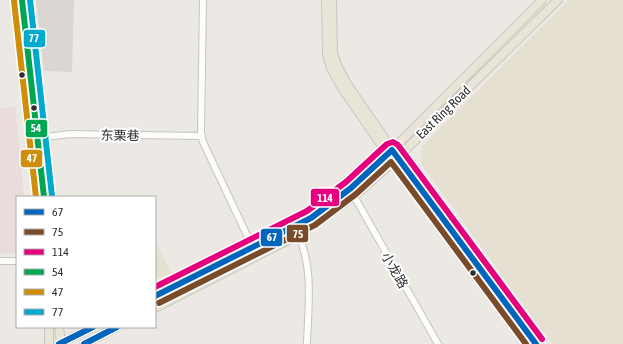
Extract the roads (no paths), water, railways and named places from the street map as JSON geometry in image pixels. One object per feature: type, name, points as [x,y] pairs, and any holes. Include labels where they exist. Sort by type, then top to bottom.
[{"type":"main road","points":[[15,0],[37,196]]},
{"type":"main road","points":[[22,0],[44,196]]},
{"type":"main road","points":[[326,0],[327,55],[331,68],[342,88],[390,152]]},
{"type":"main road","points":[[332,0],[333,54],[336,65],[395,160],[529,344]]},
{"type":"main road","name":"East Ring Road","points":[[156,296],[299,225],[327,207],[390,152],[542,0]]},
{"type":"main road","name":"East Ring Road","points":[[156,307],[298,235],[354,196],[395,160],[558,0]]},
{"type":"main road","points":[[395,160],[536,344]]},
{"type":"main road","points":[[49,328],[49,344]]},
{"type":"main road","points":[[59,328],[60,344],[91,328]]},
{"type":"main road","points":[[84,344],[115,328]]},
{"type":"street","points":[[203,0],[202,136],[253,248]]},
{"type":"street","name":"东栗巷","points":[[38,138],[70,134],[202,136]]},
{"type":"street","name":"小龙路","points":[[354,196],[438,344]]},
{"type":"street","points":[[298,235],[304,246],[307,267],[307,344]]},
{"type":"street","points":[[0,262],[16,261]]}]
